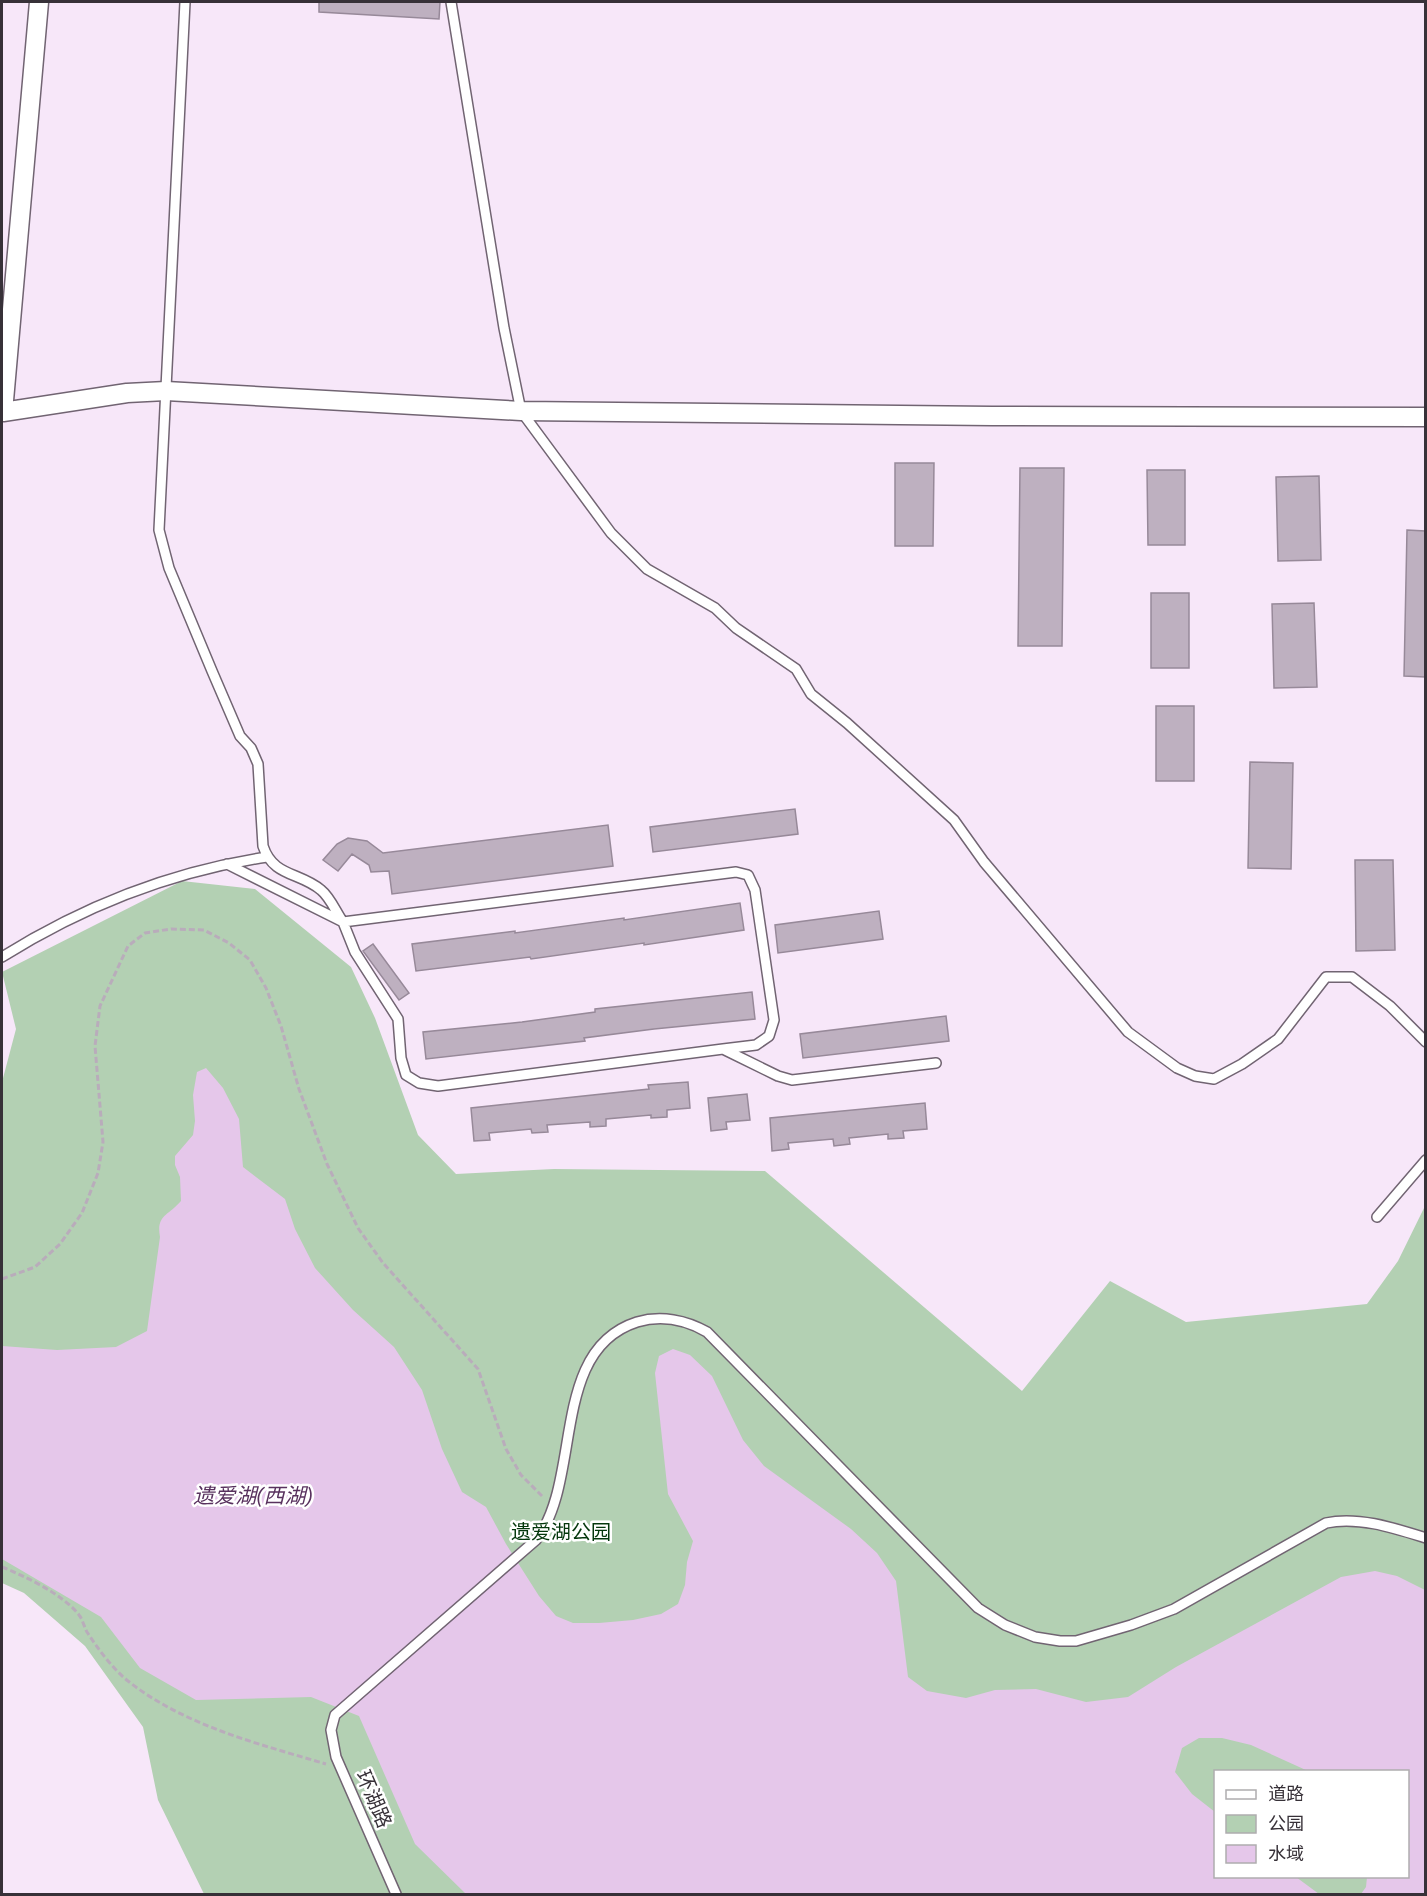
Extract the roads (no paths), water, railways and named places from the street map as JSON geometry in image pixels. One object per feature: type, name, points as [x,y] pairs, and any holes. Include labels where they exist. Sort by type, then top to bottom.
[{"type":"street","points":[[39,2],[3,412],[127,393],[166,391],[521,411],[992,417],[1425,417]]},
{"type":"lane","points":[[185,2],[159,530],[169,568],[212,670],[240,736],[251,748],[258,764],[263,846],[267,857],[277,867],[322,890],[343,922],[355,952],[398,1019],[401,1058],[406,1075],[419,1083],[438,1086],[756,1045],[769,1036],[774,1020],[755,890],[748,875],[735,872],[343,922],[226,864]]},
{"type":"lane","points":[[452,2],[504,328],[521,411],[611,532],[647,569],[715,608],[736,628],[796,669],[811,694],[847,723],[954,820],[984,862],[1128,1032],[1177,1068],[1195,1076],[1214,1079],[1242,1064],[1278,1039],[1326,977],[1352,977],[1390,1006],[1425,1042]]},
{"type":"lane","points":[[2,957],[90,909],[158,883],[226,864],[267,857]]},
{"type":"lane","points":[[723,1049],[778,1076],[792,1080],[936,1063]]},
{"type":"lane","points":[[1377,1217],[1425,1160]]},
{"type":"lane","name":"环湖路","points":[[396,1894],[341,1769],[332,1743],[331,1730],[335,1715],[536,1540],[547,1523],[553,1505],[580,1382],[589,1360],[618,1331],[630,1324],[656,1317],[694,1325],[707,1332],[978,1608],[1005,1625],[1035,1637],[1076,1641],[1131,1625],[1174,1609],[1326,1523],[1341,1520],[1359,1522],[1425,1538]]},
{"type":"water","name":"遗爱湖(西湖)","points":[[206,1068],[223,1088],[239,1119],[243,1167],[285,1199],[295,1229],[315,1268],[353,1310],[394,1347],[422,1390],[442,1449],[462,1492],[486,1507],[539,1596],[556,1616],[573,1623],[633,1620],[661,1614],[678,1604],[685,1585],[687,1562],[693,1541],[668,1494],[655,1373],[659,1356],[673,1349],[690,1355],[712,1376],[743,1440],[764,1466],[851,1529],[877,1553],[896,1581],[908,1677],[927,1691],[966,1698],[995,1690],[1036,1689],[1086,1702],[1128,1697],[1176,1667],[1341,1577],[1375,1571],[1397,1576],[1425,1590],[1425,1894],[1361,1894],[1366,1887],[1367,1878],[1409,1878],[1409,1770],[1306,1770],[1251,1745],[1222,1738],[1199,1738],[1182,1748],[1175,1772],[1192,1794],[1214,1811],[1214,1878],[1297,1878],[1319,1894],[466,1894],[415,1844],[359,1716],[311,1697],[196,1700],[140,1668],[101,1617],[2,1559],[2,1346],[57,1350],[116,1347],[147,1331],[161,1220],[181,1201],[180,1177],[175,1165],[175,1156],[193,1135],[195,1121],[193,1095],[197,1072]]},
{"type":"park label","name":"遗爱湖公园","points":[[561,1532]]}]
